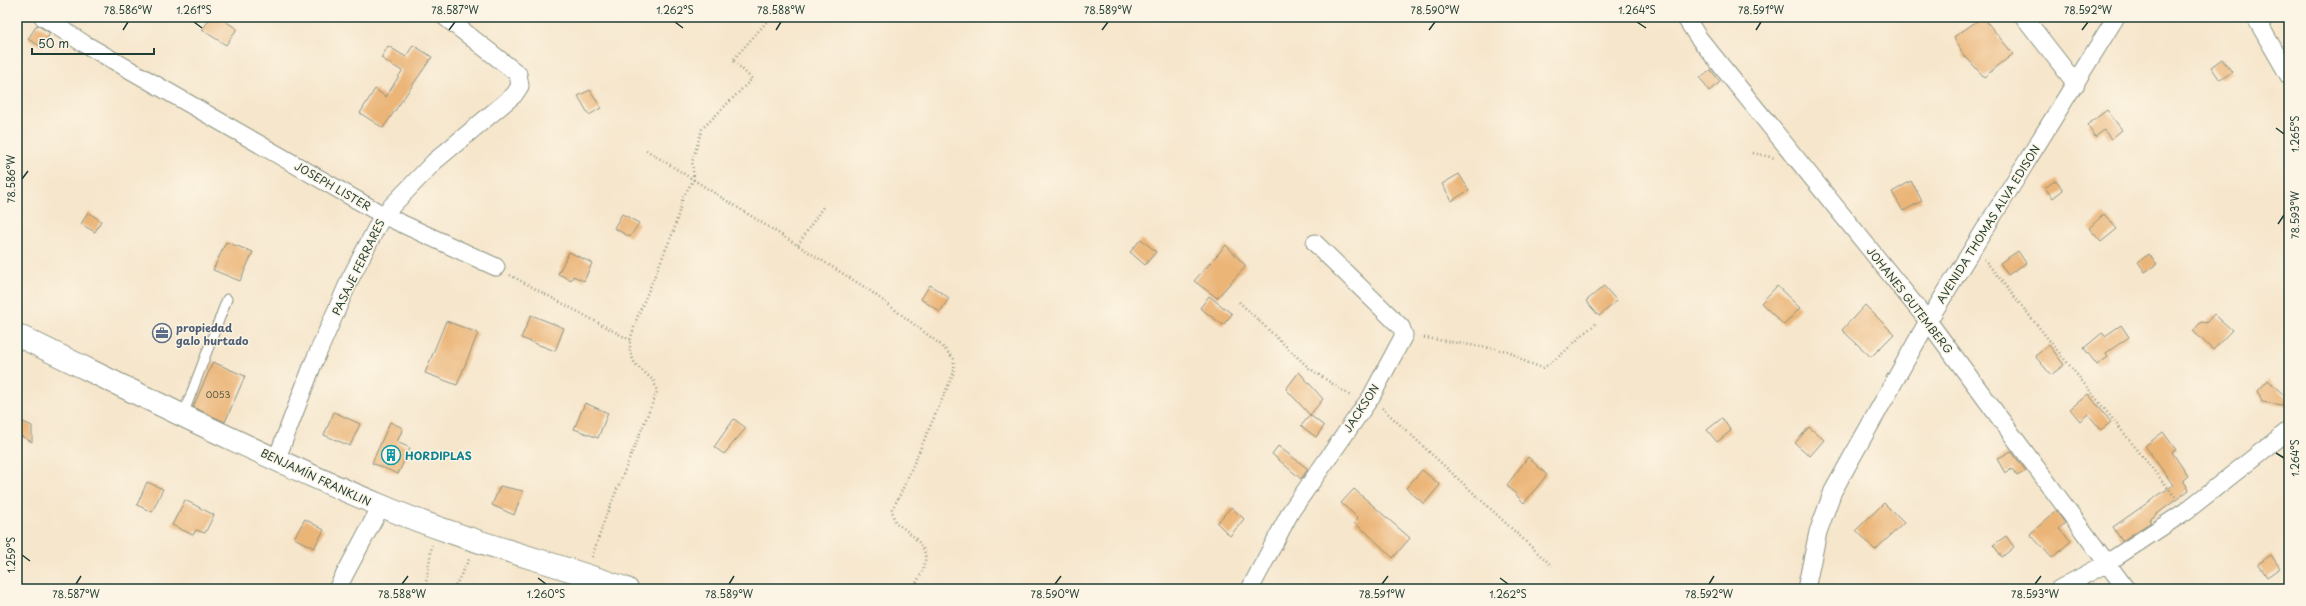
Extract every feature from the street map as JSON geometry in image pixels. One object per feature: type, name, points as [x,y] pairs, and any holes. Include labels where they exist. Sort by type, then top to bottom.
[{"type":"street","name":"JOSEPH LISTER","points":[[43,17],[83,43],[383,215],[496,268]]},
{"type":"street","name":"PASAJE FERRARES","points":[[277,458],[313,364],[350,279],[383,215],[435,161],[514,95],[520,86],[518,74],[445,17]]},
{"type":"street","name":"JOHANES GUTEMBERG","points":[[1685,17],[1698,37],[1928,321],[2126,589]]},
{"type":"street","points":[[2024,17],[2076,84]]},
{"type":"street","name":"AVENIDA THOMAS ALVA EDISON","points":[[1806,589],[1818,532],[1833,491],[1928,321],[2076,84],[2116,17]]},
{"type":"street","points":[[2255,17],[2289,76]]},
{"type":"street","points":[[1315,243],[1401,327],[1404,335]]},
{"type":"street","name":"BENJAMÍN FRANKLIN","points":[[17,335],[183,415],[381,506],[435,527],[627,589]]},
{"type":"street","name":"JACKSON","points":[[1250,589],[1291,511],[1368,401],[1404,335]]},
{"type":"street","points":[[2059,589],[2107,564],[2186,510],[2289,430]]},
{"type":"street","points":[[337,589],[381,506]]},
{"type":"lane","points":[[183,415],[227,299]]},
{"type":"path","points":[[587,575],[606,516],[657,392],[654,381],[635,364],[630,352],[630,340],[637,318],[674,230],[683,197],[694,178],[692,162],[702,129],[752,79],[733,60],[771,17]]},
{"type":"path","points":[[646,150],[694,178],[869,290],[941,345],[954,359],[954,372],[900,495],[892,509],[894,521],[922,543],[926,553],[924,570],[913,589]]},
{"type":"path","points":[[798,245],[823,207]]},
{"type":"path","points":[[1974,246],[2186,510]]},
{"type":"path","points":[[496,268],[630,340]]},
{"type":"path","points":[[1239,302],[1309,368],[1368,401],[1552,566]]},
{"type":"path","points":[[1404,335],[1478,345],[1508,351],[1526,362],[1543,368],[1554,362],[1579,336],[1597,323]]},
{"type":"path","points":[[425,589],[435,527]]},
{"type":"path","points":[[454,589],[478,541]]},
{"type":"building","points":[[211,17],[219,17],[237,29],[226,45],[202,30]]},
{"type":"building","points":[[1983,17],[2013,54],[1984,77],[1966,57],[1965,58],[1954,37]]},
{"type":"building","points":[[37,25],[50,33],[42,47],[28,39]]},
{"type":"building","points":[[413,45],[432,57],[383,128],[360,113],[375,89],[386,97],[402,71],[381,58],[388,46],[406,57]]},
{"type":"building","points":[[2222,59],[2232,72],[2220,80],[2211,67]]},
{"type":"building","points":[[1711,70],[1720,82],[1709,91],[1700,78]]},
{"type":"building","points":[[590,90],[601,108],[589,115],[578,96]]},
{"type":"building","points":[[2107,110],[2122,130],[2111,139],[2104,130],[2095,137],[2087,125]]},
{"type":"building","points":[[1459,174],[1469,190],[1452,201],[1442,184]]},
{"type":"building","points":[[2056,180],[2063,190],[2053,198],[2045,188]]},
{"type":"building","points":[[1911,181],[1922,201],[1903,211],[1892,192]]},
{"type":"building","points":[[88,212],[101,221],[95,232],[81,224]]},
{"type":"building","points":[[622,214],[639,223],[630,237],[614,228]]},
{"type":"building","points":[[2104,214],[2117,229],[2101,242],[2089,228]]},
{"type":"building","points":[[1141,239],[1156,252],[1145,265],[1130,252]]},
{"type":"building","points":[[226,242],[253,252],[240,281],[213,270]]},
{"type":"building","points":[[1226,245],[1246,266],[1217,298],[1194,281]]},
{"type":"building","points":[[2018,251],[2026,263],[2008,275],[2000,263]]},
{"type":"building","points":[[569,252],[592,263],[584,281],[573,276],[571,280],[558,274]]},
{"type":"building","points":[[2149,254],[2157,264],[2145,272],[2138,262]]},
{"type":"building","points":[[930,285],[949,298],[940,312],[921,299]]},
{"type":"building","points":[[1604,286],[1617,301],[1599,316],[1586,301]]},
{"type":"building","points":[[1777,286],[1800,308],[1784,325],[1761,303]]},
{"type":"building","points":[[1209,296],[1232,314],[1223,325],[1200,308]]},
{"type":"building","points":[[1865,305],[1894,334],[1871,357],[1842,330]]},
{"type":"building","points":[[2214,314],[2232,330],[2213,350],[2193,331],[2201,322],[2206,323]]},
{"type":"building","points":[[531,315],[564,328],[555,351],[521,338]]},
{"type":"building","points":[[446,321],[478,333],[457,385],[425,373]]},
{"type":"building","points":[[2121,325],[2129,337],[2106,353],[2108,357],[2097,365],[2084,348],[2102,333],[2105,336]]},
{"type":"building","points":[[2049,345],[2064,365],[2051,375],[2035,356]]},
{"type":"building","points":[[213,362],[245,376],[225,422],[193,407]]},
{"type":"building","points":[[1299,372],[1323,399],[1310,415],[1286,389]]},
{"type":"building","points":[[2268,380],[2289,400],[2289,406],[2262,402],[2258,391]]},
{"type":"building","points":[[2088,394],[2111,422],[2101,430],[2088,414],[2080,421],[2070,409]]},
{"type":"building","points":[[585,403],[608,413],[598,438],[574,429]]},
{"type":"building","points":[[334,412],[360,424],[350,446],[324,435]]},
{"type":"building","points":[[1310,415],[1324,426],[1316,437],[1301,426]]},
{"type":"building","points":[[1722,418],[1731,431],[1717,442],[1707,430]]},
{"type":"building","points":[[17,419],[32,426],[32,442],[17,434]]},
{"type":"building","points":[[734,419],[746,428],[724,454],[714,447]]},
{"type":"building","name":"HORDIPLAS","points":[[390,422],[403,428],[397,442],[410,448],[398,474],[372,463]]},
{"type":"building","points":[[1809,427],[1824,440],[1810,456],[1795,443]]},
{"type":"building","points":[[2163,432],[2176,450],[2172,452],[2188,476],[2183,480],[2189,490],[2149,520],[2151,522],[2122,541],[2113,527],[2173,485],[2145,446]]},
{"type":"building","points":[[1278,446],[1308,469],[1301,479],[1272,454]]},
{"type":"building","points":[[2011,451],[2026,471],[2017,476],[2012,469],[2005,473],[1997,459]]},
{"type":"building","points":[[1528,457],[1547,475],[1524,503],[1507,485]]},
{"type":"building","points":[[1422,470],[1440,485],[1424,504],[1406,488]]},
{"type":"building","points":[[147,482],[163,489],[152,512],[137,505]]},
{"type":"building","points":[[500,486],[523,491],[514,515],[492,505]]},
{"type":"building","points":[[1354,489],[1410,538],[1393,558],[1366,532],[1354,523],[1358,518],[1341,503]]},
{"type":"building","points":[[185,500],[214,515],[205,533],[196,530],[193,535],[172,525]]},
{"type":"building","points":[[1884,503],[1904,523],[1875,550],[1856,530]]},
{"type":"building","points":[[1231,507],[1244,519],[1230,536],[1217,523]]},
{"type":"building","points":[[2056,511],[2065,523],[2059,529],[2071,541],[2052,558],[2030,534]]},
{"type":"building","points":[[305,519],[324,530],[314,548],[294,538]]},
{"type":"building","points":[[2006,536],[2014,547],[2002,557],[1993,545]]},
{"type":"building","points":[[2271,555],[2280,568],[2267,577],[2258,564]]},
{"type":"place","name":"propiedad galo hurtado","points":[[162,333]]},
{"type":"place","name":"HORDIPLAS","points":[[391,455]]}]
